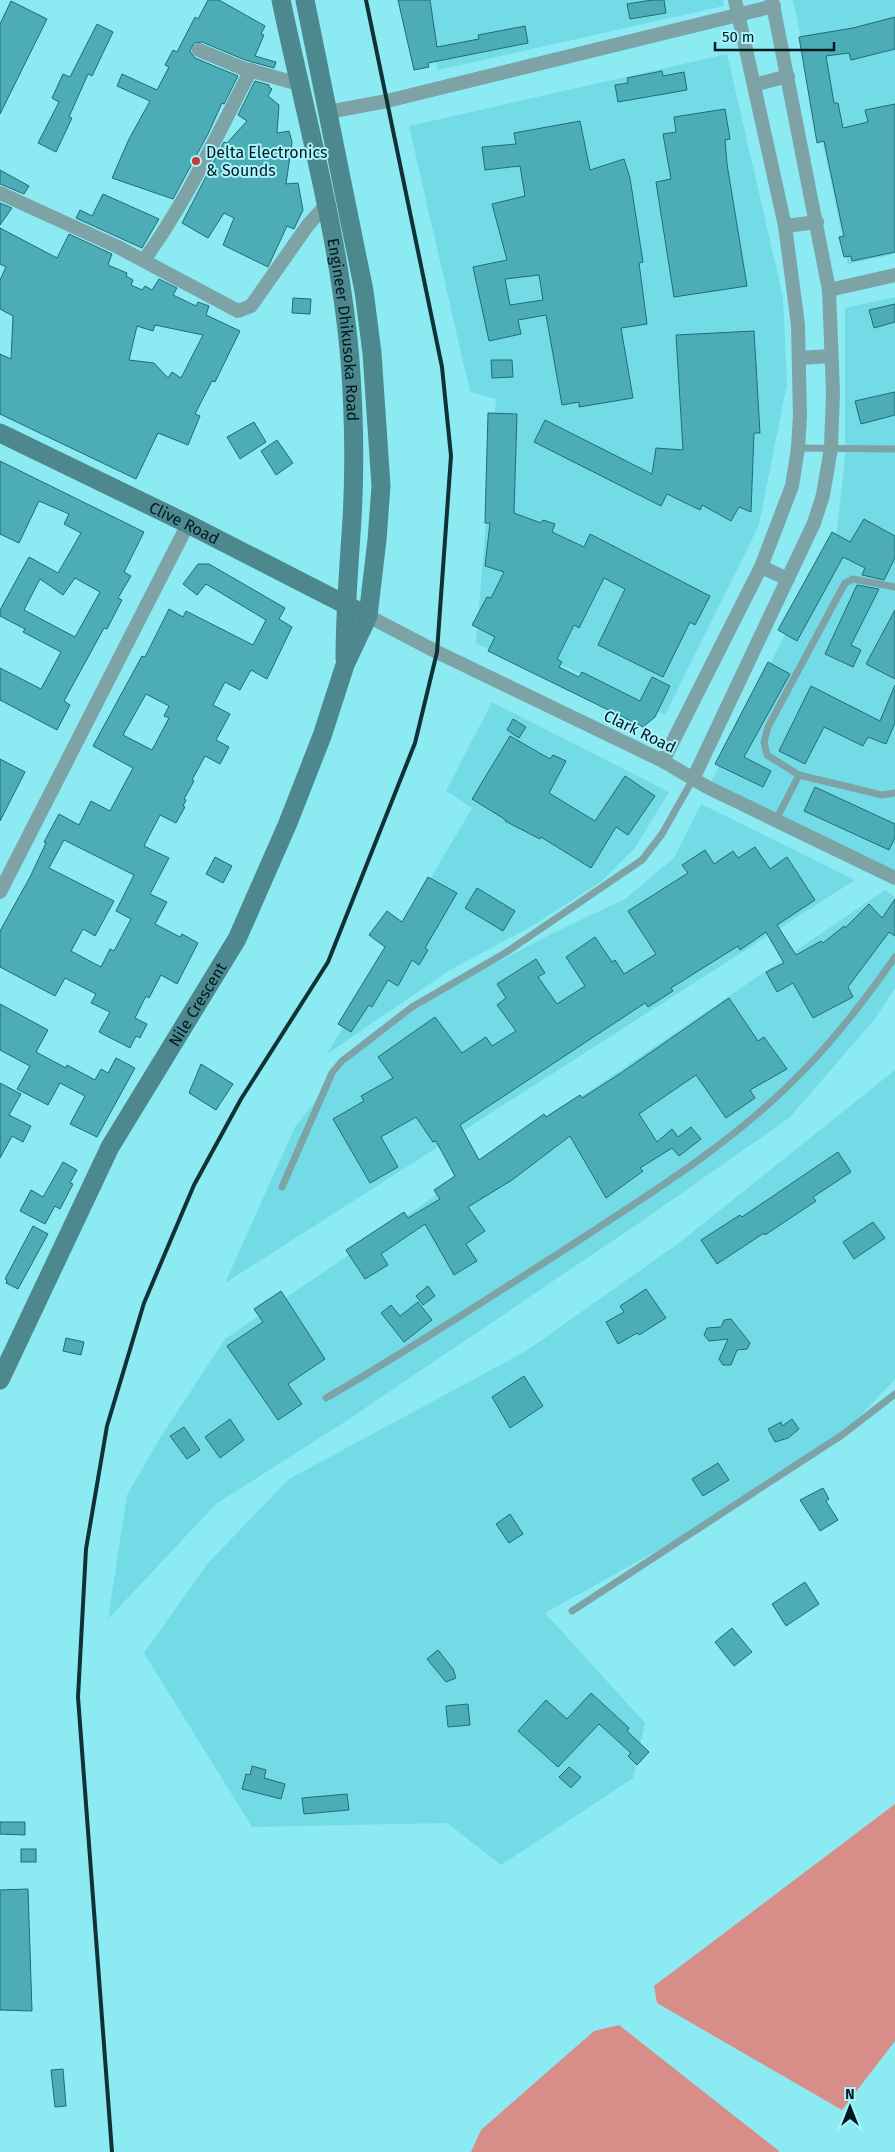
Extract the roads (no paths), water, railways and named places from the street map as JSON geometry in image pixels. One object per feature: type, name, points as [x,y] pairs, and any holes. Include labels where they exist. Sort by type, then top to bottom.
[{"type":"street","name":"Engineer Dhikusoka Road","points":[[281,0],[326,205],[344,313],[352,399],[352,509],[345,605],[344,665]]},
{"type":"street","name":"Engineer Dhikusoka Road","points":[[305,0],[364,292],[375,387],[380,486],[377,540],[368,616]]},
{"type":"street","points":[[663,761],[761,567],[792,486],[798,448],[800,358],[798,325],[785,226],[735,0]]},
{"type":"street","points":[[328,112],[387,101],[738,15],[773,3],[829,290],[833,392],[830,448],[820,504],[814,523],[693,779]]},
{"type":"street","points":[[199,50],[251,70],[299,84]]},
{"type":"street","points":[[144,260],[164,233],[251,70]]},
{"type":"street","points":[[754,85],[788,76]]},
{"type":"street","points":[[0,193],[144,260],[233,310],[245,309],[251,306],[308,225],[326,205]]},
{"type":"street","points":[[785,226],[817,222]]},
{"type":"street","points":[[829,290],[895,275]]},
{"type":"street","points":[[800,358],[831,356]]},
{"type":"street","name":"Clive Road","points":[[0,433],[188,524],[368,616]]},
{"type":"street","points":[[0,892],[188,524]]},
{"type":"street","points":[[761,567],[788,580]]},
{"type":"street","name":"Nile Crescent","points":[[0,1380],[110,1147],[237,940],[288,823],[322,736],[344,665],[368,616]]},
{"type":"street","name":"Clark Road","points":[[368,616],[437,652],[663,761],[693,779],[895,878]]},
{"type":"lane","points":[[798,448],[895,449]]},
{"type":"lane","points":[[895,587],[853,580],[845,583],[768,727],[764,742],[767,755],[799,775],[882,795],[895,793]]},
{"type":"lane","points":[[776,820],[799,775]]},
{"type":"lane","points":[[282,1187],[332,1073],[342,1062],[412,1006],[505,953],[642,860],[662,834],[693,779]]},
{"type":"lane","points":[[326,1398],[389,1361],[630,1207],[720,1143],[789,1086],[832,1040],[895,957]]},
{"type":"lane","points":[[572,1611],[842,1435],[895,1394]]},
{"type":"railway","points":[[112,2152],[78,1697],[86,1549],[107,1426],[144,1303],[194,1185],[241,1099],[328,962],[415,743],[437,652],[451,456],[442,367],[366,0]]},
{"type":"place","name":"Delta Electronics & Sounds","points":[[196,161]]}]
